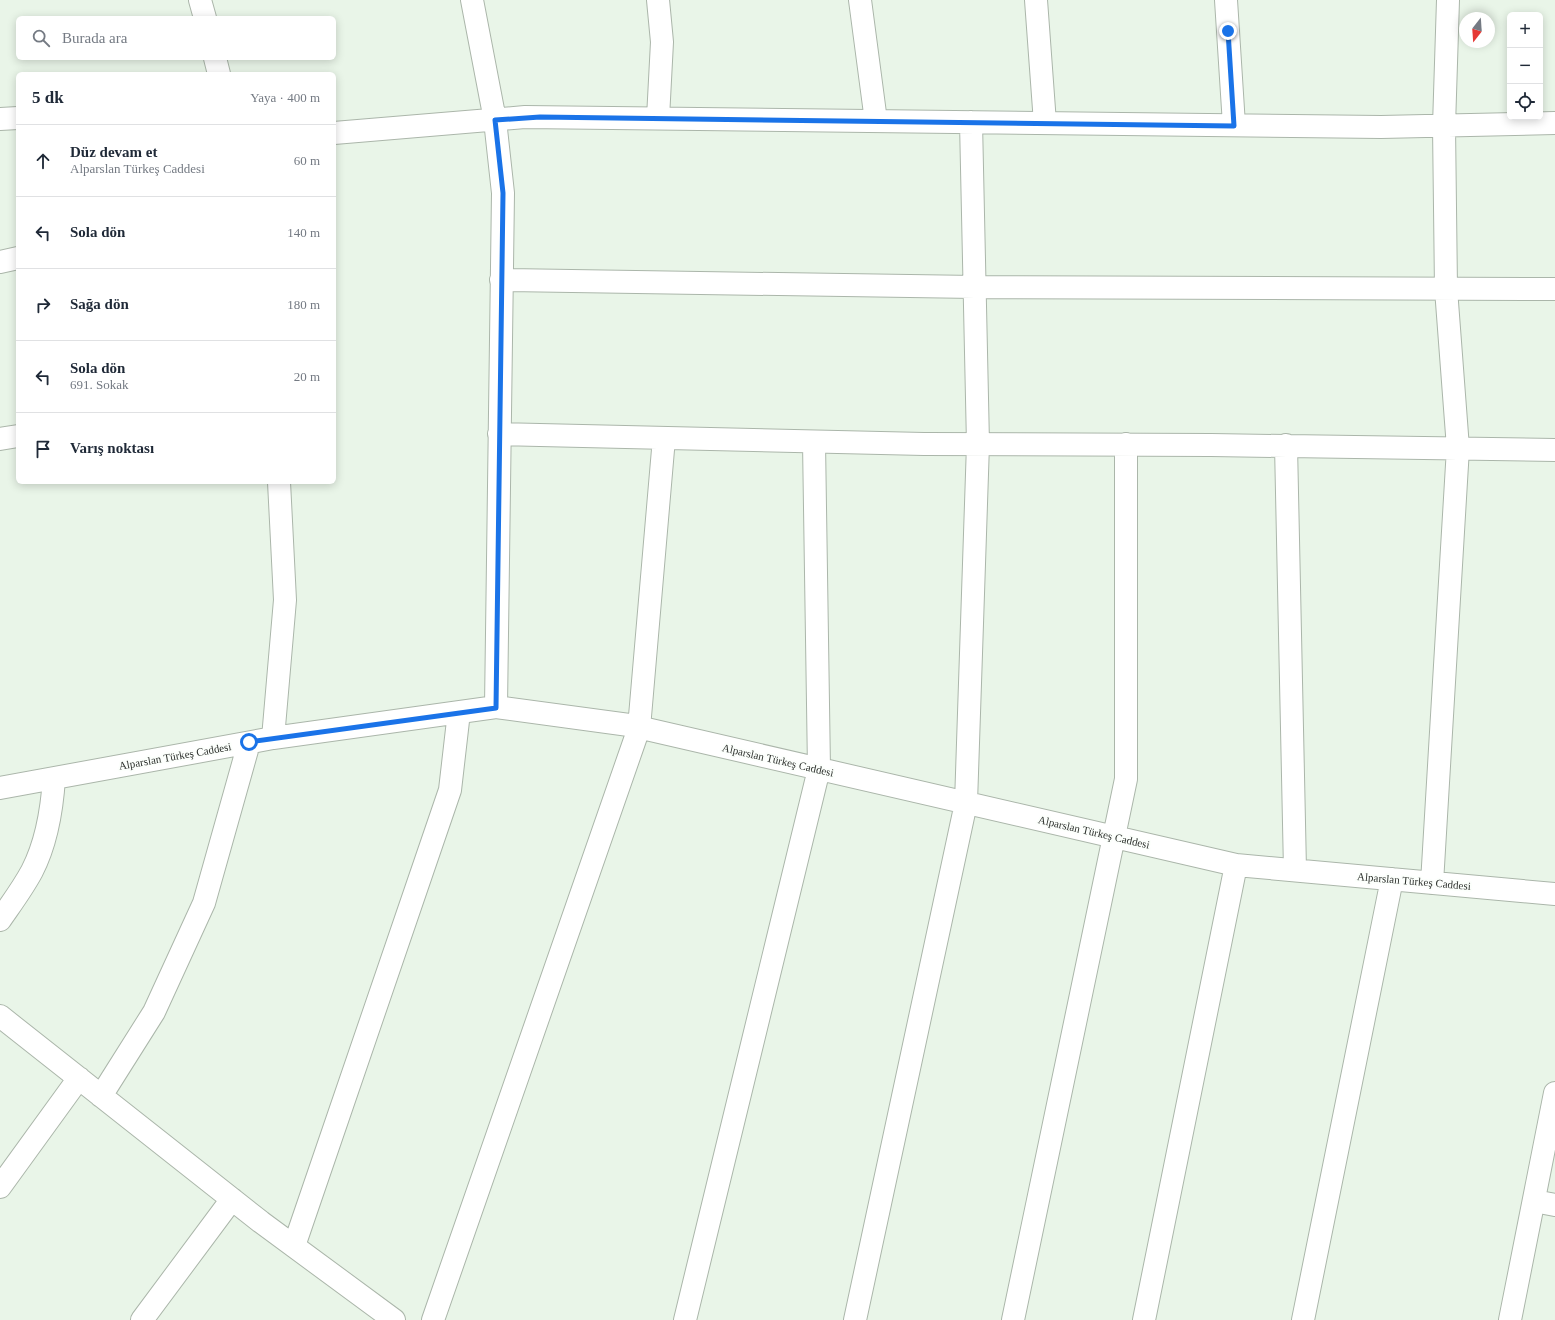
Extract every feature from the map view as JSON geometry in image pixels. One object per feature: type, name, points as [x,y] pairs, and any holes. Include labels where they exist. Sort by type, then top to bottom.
[{"type":"street","points":[[200,0],[204,16]]},
{"type":"street","points":[[472,0],[495,120],[503,193],[496,708]]},
{"type":"street","points":[[658,0],[662,42],[658,118]]},
{"type":"street","points":[[860,0],[876,121]]},
{"type":"street","points":[[1036,0],[1045,123]]},
{"type":"street","points":[[1226,0],[1234,126]]},
{"type":"street","points":[[1432,883],[1458,448],[1446,289],[1444,126],[1448,0]]},
{"type":"street","points":[[216,60],[218,72]]},
{"type":"street","points":[[336,134],[525,117],[1381,127],[1555,123]]},
{"type":"street","points":[[0,119],[16,118]]},
{"type":"street","points":[[855,1320],[966,803],[978,444],[971,122]]},
{"type":"street","points":[[0,262],[16,258]]},
{"type":"street","points":[[501,280],[975,287],[1555,289]]},
{"type":"street","points":[[499,434],[814,442],[1286,445],[1555,450]]},
{"type":"street","points":[[0,438],[16,436]]},
{"type":"street","points":[[433,1320],[639,728],[664,438]]},
{"type":"street","points":[[685,1320],[819,769],[814,442]]},
{"type":"street","points":[[1013,1320],[1126,780],[1126,444]]},
{"type":"street","points":[[1286,445],[1295,870]]},
{"type":"street","points":[[273,738],[285,600],[279,484]]},
{"type":"street","name":"Alparslan Türkeş Caddesi","points":[[0,788],[273,738],[496,708],[629,725],[1236,865],[1555,894]]},
{"type":"street","points":[[294,1246],[450,790],[459,712]]},
{"type":"street","points":[[101,1096],[154,1012],[204,903],[249,742]]},
{"type":"street","points":[[0,920],[18,895],[32,870],[43,842],[52,807],[54,778]]},
{"type":"street","points":[[1144,1320],[1236,865]]},
{"type":"street","points":[[1303,1320],[1392,879]]},
{"type":"street","points":[[0,1016],[232,1199],[394,1320]]},
{"type":"street","points":[[0,1188],[79,1078]]},
{"type":"street","points":[[1510,1320],[1555,1093]]},
{"type":"street","points":[[142,1320],[232,1199]]},
{"type":"street","points":[[1534,1201],[1555,1205]]},
{"type":"route","points":[[249,742],[496,708],[503,193],[495,120],[540,117],[1234,126],[1228,31]]}]
